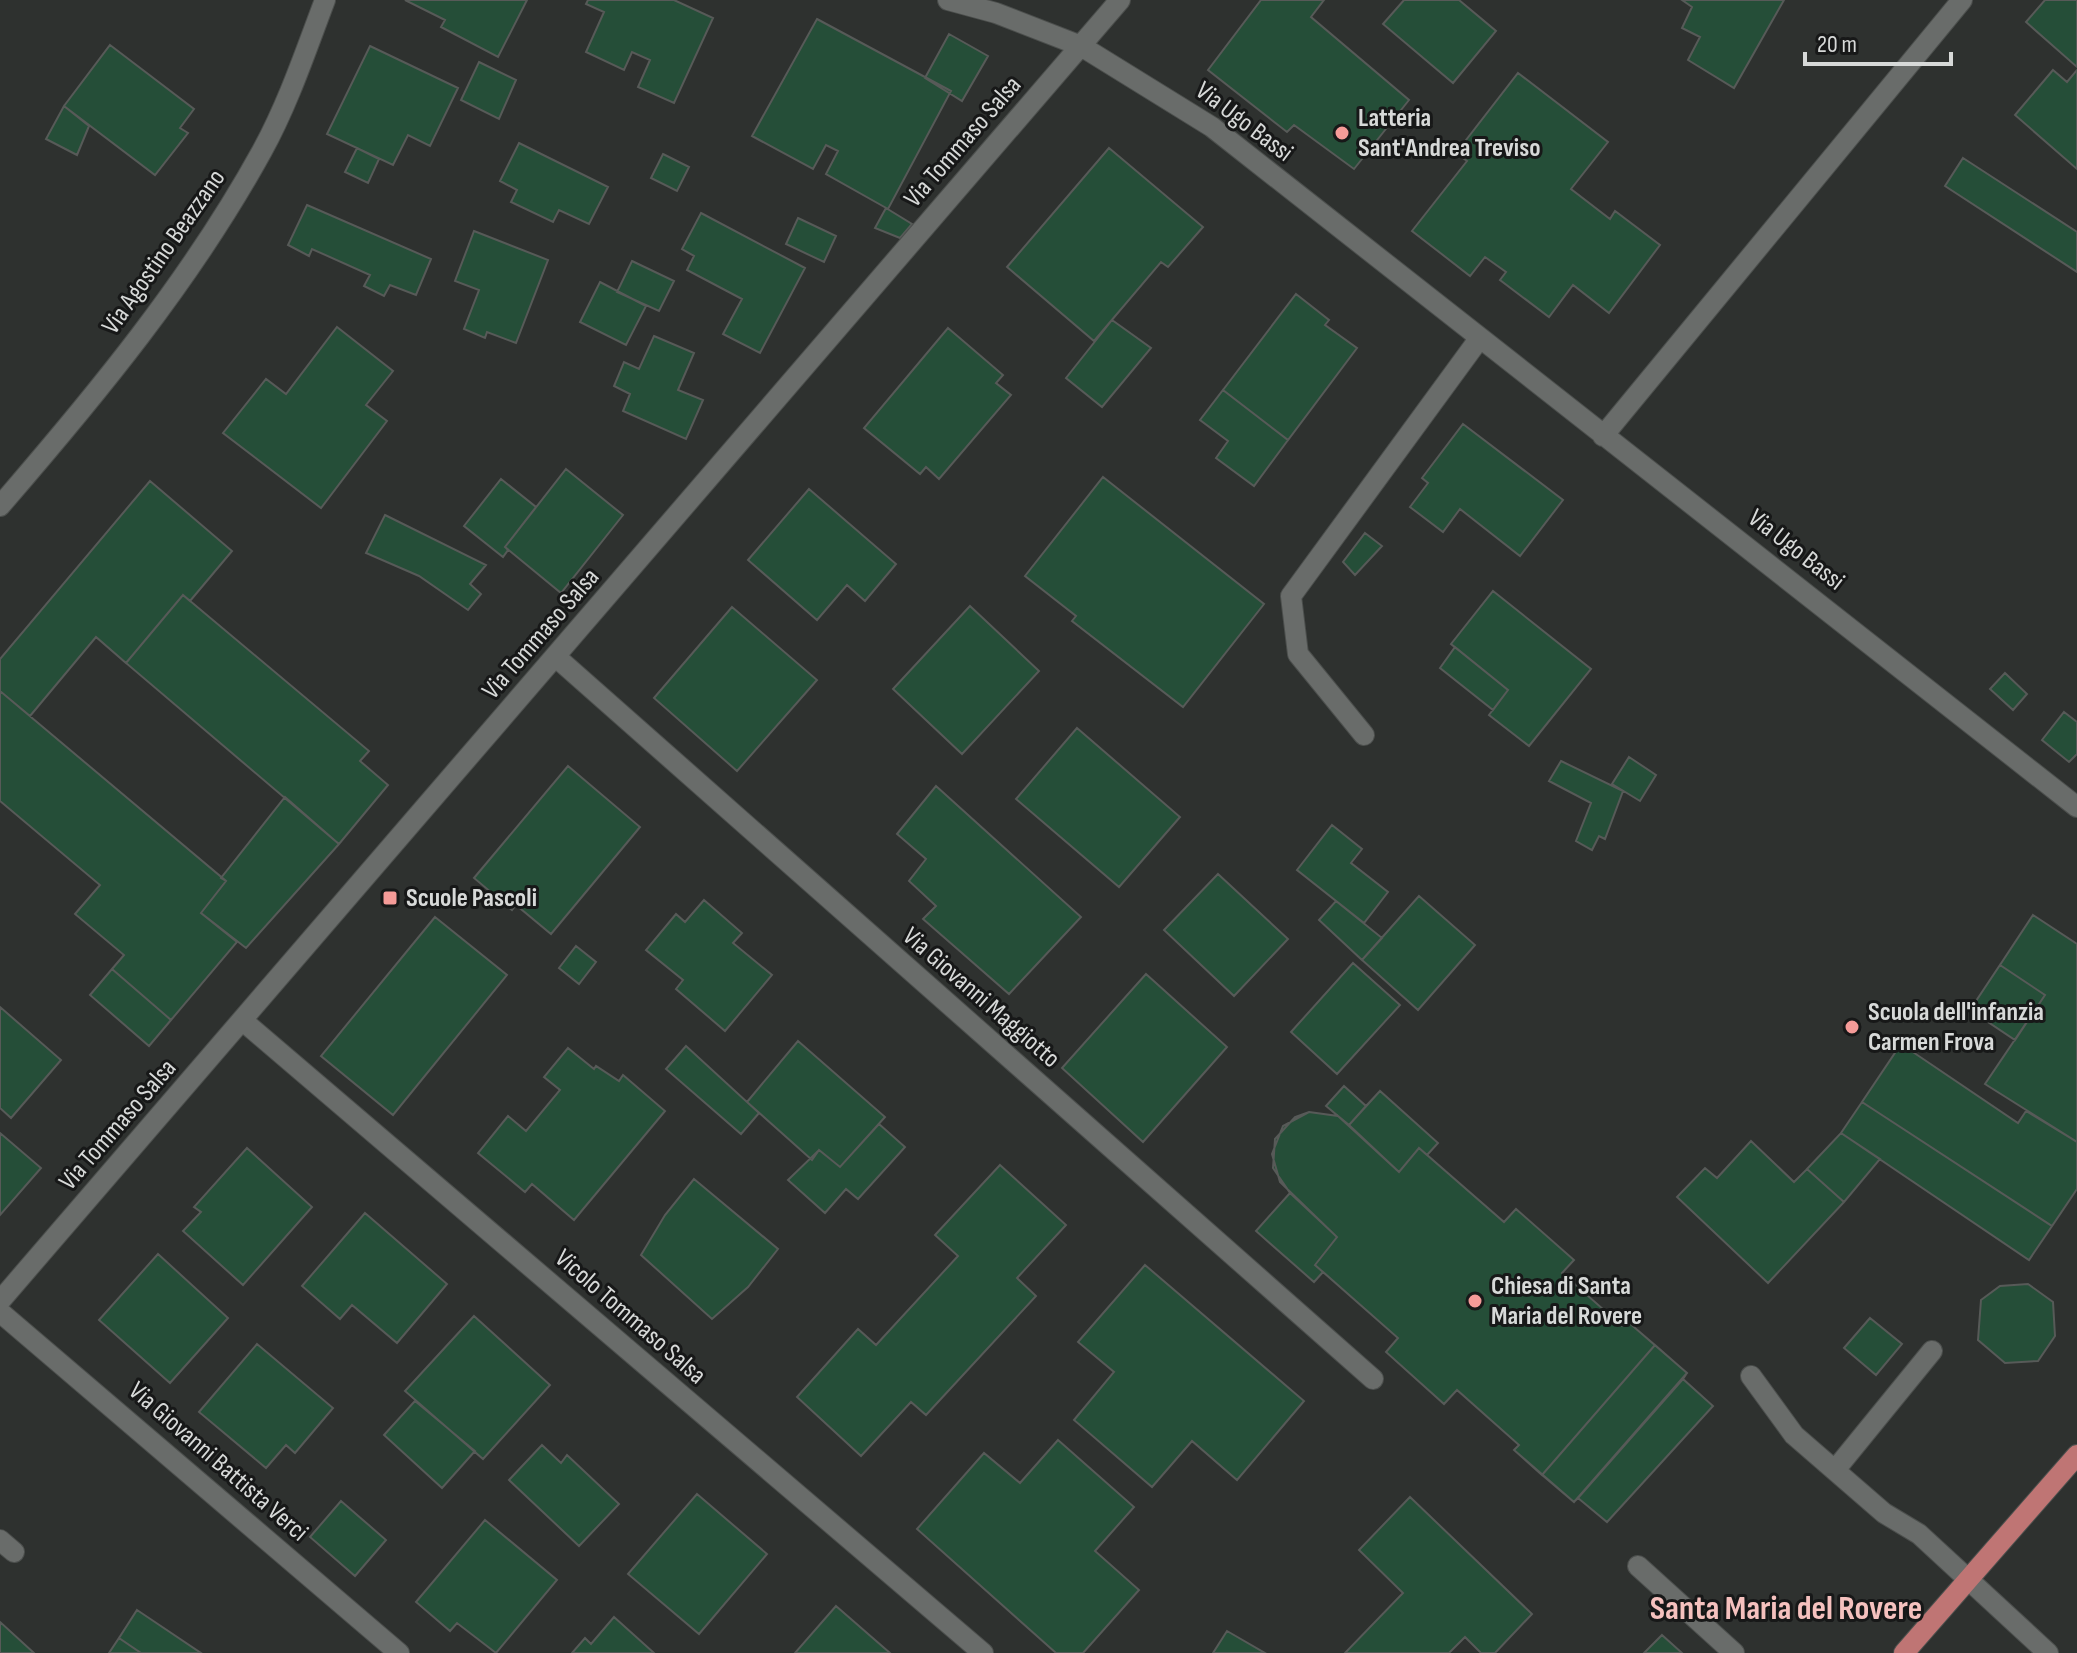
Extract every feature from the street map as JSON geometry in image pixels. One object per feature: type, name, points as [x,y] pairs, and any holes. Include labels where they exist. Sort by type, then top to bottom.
[{"type":"main road","points":[[1904,1653],[2077,1455]]},
{"type":"street","name":"Via Agostino Beazzano","points":[[0,506],[96,391],[214,234],[264,148],[325,0]]},
{"type":"street","name":"Via Ugo Bassi","points":[[948,0],[996,13],[1081,46],[1212,127],[1603,436],[1756,551],[2077,807]]},
{"type":"street","name":"Via Tommaso Salsa","points":[[0,1301],[1120,0]]},
{"type":"street","points":[[1603,436],[1962,0]]},
{"type":"street","points":[[1364,735],[1298,654],[1291,596],[1479,339]]},
{"type":"street","name":"Via Giovanni Maggiotto","points":[[556,657],[1373,1379]]},
{"type":"street","name":"Vicolo Tommaso Salsa","points":[[243,1021],[983,1653]]},
{"type":"street","name":"Via Giovanni Battista Verci","points":[[0,1312],[399,1653]]},
{"type":"street","points":[[1835,1470],[1932,1351]]},
{"type":"street","points":[[1751,1376],[1794,1435],[1884,1513],[1919,1534],[2048,1653]]},
{"type":"street","points":[[1638,1566],[1734,1653]]},
{"type":"building","points":[[405,0],[527,0],[498,57],[441,27],[445,20]]},
{"type":"building","points":[[588,0],[674,0],[713,18],[674,103],[638,87],[650,60],[632,52],[624,70],[586,52],[604,12],[586,4]]},
{"type":"building","points":[[1261,0],[1324,0],[1311,17],[1409,100],[1354,169],[1294,125],[1287,132],[1208,70]]},
{"type":"building","points":[[1404,0],[1459,0],[1496,31],[1453,83],[1383,24]]},
{"type":"building","points":[[1682,0],[1784,0],[1734,88],[1688,60],[1700,37],[1682,28],[1692,7]]},
{"type":"building","points":[[2045,0],[2077,0],[2077,67],[2026,22]]},
{"type":"building","points":[[817,19],[951,91],[888,209],[826,174],[838,151],[826,145],[813,169],[752,136]]},
{"type":"building","points":[[949,34],[988,56],[962,101],[925,78]]},
{"type":"building","points":[[110,45],[194,109],[180,128],[188,133],[155,175],[64,106]]},
{"type":"building","points":[[370,46],[458,88],[430,146],[408,135],[393,165],[327,134]]},
{"type":"building","points":[[479,62],[516,80],[499,119],[461,100]]},
{"type":"building","points":[[2053,70],[2067,82],[2077,70],[2077,169],[2015,115]]},
{"type":"building","points":[[1518,73],[1608,142],[1571,189],[1610,219],[1615,211],[1660,245],[1609,313],[1573,285],[1549,317],[1500,280],[1506,272],[1485,257],[1470,276],[1412,231],[1467,161],[1456,153]]},
{"type":"building","points":[[64,106],[89,126],[77,155],[46,139]]},
{"type":"building","points":[[519,143],[608,187],[589,224],[559,210],[553,222],[511,202],[517,190],[500,181]]},
{"type":"building","points":[[357,148],[379,159],[368,183],[345,172]]},
{"type":"building","points":[[1109,148],[1203,227],[1168,267],[1161,262],[1094,341],[1007,267]]},
{"type":"building","points":[[663,154],[689,167],[677,191],[651,178]]},
{"type":"building","points":[[1963,158],[2077,232],[2077,272],[1945,186]]},
{"type":"building","points":[[307,205],[431,259],[416,295],[390,285],[384,296],[364,286],[370,275],[312,249],[309,256],[288,245]]},
{"type":"building","points":[[886,208],[912,224],[900,238],[875,228]]},
{"type":"building","points":[[701,213],[805,268],[760,353],[723,334],[742,299],[687,270],[694,256],[682,249]]},
{"type":"building","points":[[798,218],[836,236],[824,262],[786,244]]},
{"type":"building","points":[[474,231],[548,260],[516,343],[487,332],[485,338],[464,329],[479,290],[455,281]]},
{"type":"building","points":[[632,261],[674,281],[659,311],[617,292]]},
{"type":"building","points":[[600,282],[646,306],[626,345],[580,322]]},
{"type":"building","points":[[1296,294],[1329,320],[1325,325],[1357,348],[1288,440],[1223,390]]},
{"type":"building","points":[[1112,320],[1151,348],[1102,407],[1066,378]]},
{"type":"building","points":[[337,327],[393,371],[366,405],[387,421],[321,508],[223,433],[266,379],[286,394]]},
{"type":"building","points":[[948,328],[1003,375],[996,383],[1011,395],[939,479],[926,467],[920,474],[864,428]]},
{"type":"building","points":[[654,336],[694,353],[678,390],[703,400],[686,439],[623,411],[630,394],[614,386],[624,362],[639,369]]},
{"type":"building","points":[[1223,390],[1288,440],[1254,486],[1216,458],[1228,441],[1200,420]]},
{"type":"building","points":[[1463,424],[1563,500],[1520,556],[1460,509],[1443,532],[1410,507],[1428,483],[1422,478]]},
{"type":"building","points":[[566,469],[623,515],[561,593],[505,547]]},
{"type":"building","points":[[1103,477],[1264,604],[1183,707],[1072,621],[1076,616],[1025,576]]},
{"type":"building","points":[[501,479],[536,507],[505,547],[508,550],[503,557],[464,526]]},
{"type":"building","points":[[150,481],[232,551],[190,601],[183,595],[126,663],[96,637],[30,716],[0,691],[0,659]]},
{"type":"building","points":[[809,489],[896,564],[865,601],[847,585],[817,620],[748,560]]},
{"type":"building","points":[[385,515],[486,565],[470,584],[481,594],[468,610],[419,576],[366,553]]},
{"type":"building","points":[[1365,533],[1382,546],[1355,575],[1343,562]]},
{"type":"building","points":[[1493,591],[1591,669],[1529,746],[1489,715],[1508,690],[1451,644]]},
{"type":"building","points":[[183,595],[369,751],[360,761],[388,785],[339,844],[126,663]]},
{"type":"building","points":[[970,606],[1039,671],[962,754],[893,689]]},
{"type":"building","points":[[732,607],[817,680],[737,771],[654,698]]},
{"type":"building","points":[[1455,647],[1508,690],[1493,710],[1440,668]]},
{"type":"building","points":[[2005,673],[2027,694],[2013,710],[1990,689]]},
{"type":"building","points":[[0,691],[226,881],[201,913],[237,942],[171,1020],[112,969],[124,955],[75,914],[100,885],[0,801]]},
{"type":"building","points":[[2064,712],[2077,722],[2077,754],[2069,762],[2042,740]]},
{"type":"building","points":[[1077,728],[1180,817],[1119,887],[1016,799]]},
{"type":"building","points":[[1629,757],[1656,775],[1640,801],[1612,784]]},
{"type":"building","points":[[1561,761],[1623,791],[1605,839],[1599,836],[1592,850],[1576,841],[1591,803],[1549,781]]},
{"type":"building","points":[[568,766],[640,827],[551,934],[516,905],[512,910],[474,878]]},
{"type":"building","points":[[936,786],[1081,917],[1009,994],[923,919],[936,906],[909,881],[926,859],[897,834]]},
{"type":"building","points":[[285,797],[339,844],[246,948],[201,913],[226,881],[221,878]]},
{"type":"building","points":[[1332,825],[1362,849],[1351,863],[1388,892],[1364,923],[1297,870]]},
{"type":"building","points":[[1218,874],[1288,939],[1234,996],[1164,930]]},
{"type":"building","points":[[1419,896],[1475,945],[1418,1010],[1362,960]]},
{"type":"building","points":[[704,900],[742,933],[733,943],[772,975],[725,1031],[676,989],[683,980],[646,950],[676,914],[685,922]]},
{"type":"building","points":[[1336,901],[1382,938],[1362,960],[1319,920]]},
{"type":"building","points":[[2033,915],[2077,944],[2077,1142],[1985,1084],[2045,995],[2000,965]]},
{"type":"building","points":[[435,917],[507,975],[393,1115],[321,1056]]},
{"type":"building","points":[[576,946],[596,962],[579,984],[559,968]]},
{"type":"building","points":[[1353,963],[1400,1005],[1337,1074],[1291,1032]]},
{"type":"building","points":[[2000,965],[2045,995],[2015,1040],[1970,1010]]},
{"type":"building","points":[[112,969],[171,1020],[149,1046],[90,995]]},
{"type":"building","points":[[1146,974],[1227,1047],[1143,1142],[1062,1068]]},
{"type":"building","points":[[0,1007],[61,1060],[11,1118],[0,1108]]},
{"type":"building","points":[[798,1041],[885,1117],[840,1167],[819,1150],[812,1160],[747,1102]]},
{"type":"building","points":[[1901,1044],[2018,1123],[2026,1111],[2077,1142],[2077,1189],[2052,1226],[1862,1102]]},
{"type":"building","points":[[686,1046],[759,1113],[741,1134],[666,1069]]},
{"type":"building","points":[[568,1048],[594,1069],[596,1066],[619,1081],[623,1075],[665,1111],[574,1220],[532,1184],[525,1192],[478,1153],[508,1116],[526,1131],[560,1090],[544,1077]]},
{"type":"building","name":"Chiesa di Santa Maria del Rovere","points":[[1344,1086],[1366,1106],[1380,1091],[1438,1143],[1427,1155],[1504,1222],[1516,1209],[1574,1260],[1562,1273],[1622,1326],[1627,1321],[1687,1373],[1683,1379],[1713,1406],[1607,1522],[1578,1498],[1574,1502],[1514,1450],[1519,1445],[1457,1390],[1444,1404],[1386,1352],[1398,1338],[1323,1272],[1314,1282],[1256,1231],[1290,1193],[1273,1168],[1275,1139],[1295,1117],[1309,1112],[1338,1116],[1326,1106]]},
{"type":"building","points":[[1344,1086],[1366,1106],[1349,1125],[1326,1106]]},
{"type":"building","points":[[1380,1091],[1438,1143],[1427,1155],[1419,1148],[1399,1172],[1349,1125]]},
{"type":"building","points":[[1862,1102],[2052,1226],[2029,1260],[1841,1133]]},
{"type":"building","name":"Chiesa di Santa Maria del Rovere","points":[[1309,1112],[1338,1116],[1399,1172],[1419,1148],[1504,1222],[1516,1209],[1574,1260],[1562,1273],[1622,1326],[1627,1321],[1655,1345],[1542,1475],[1514,1450],[1519,1445],[1457,1390],[1444,1404],[1386,1352],[1398,1338],[1315,1265],[1337,1237],[1280,1182],[1272,1154],[1283,1126]]},
{"type":"building","points":[[879,1124],[905,1147],[858,1199],[846,1189],[825,1213],[788,1180],[819,1150],[840,1167]]},
{"type":"building","points":[[0,1133],[41,1168],[0,1215]]},
{"type":"building","points":[[1841,1133],[1880,1159],[1844,1202],[1807,1169]]},
{"type":"building","points":[[1751,1141],[1794,1182],[1807,1169],[1844,1202],[1768,1283],[1677,1197],[1705,1168],[1717,1178]]},
{"type":"building","points":[[247,1148],[312,1207],[243,1285],[183,1231],[201,1212],[194,1207]]},
{"type":"building","points":[[1000,1165],[1066,1225],[1017,1278],[1036,1296],[926,1415],[911,1402],[861,1456],[797,1397],[858,1329],[876,1345],[958,1256],[935,1235]]},
{"type":"building","points":[[694,1179],[778,1249],[748,1287],[712,1319],[641,1255],[665,1215]]},
{"type":"building","points":[[1290,1193],[1337,1237],[1315,1265],[1323,1272],[1314,1282],[1256,1231]]},
{"type":"building","points":[[365,1213],[447,1284],[397,1343],[352,1305],[340,1319],[302,1286]]},
{"type":"building","points":[[158,1254],[228,1318],[170,1383],[99,1320]]},
{"type":"building","points":[[1145,1265],[1304,1401],[1237,1480],[1192,1441],[1152,1487],[1074,1420],[1114,1372],[1078,1342]]},
{"type":"building","points":[[2028,1284],[2053,1302],[2055,1336],[2038,1361],[2005,1363],[1978,1340],[1981,1300],[2000,1286]]},
{"type":"building","points":[[474,1316],[550,1385],[483,1459],[405,1391]]},
{"type":"building","points":[[1870,1318],[1902,1344],[1876,1375],[1844,1348]]},
{"type":"building","points":[[257,1344],[333,1408],[295,1453],[286,1445],[266,1468],[199,1412]]},
{"type":"building","points":[[1655,1345],[1687,1373],[1574,1502],[1542,1475]]},
{"type":"building","points":[[1683,1379],[1713,1406],[1607,1522],[1578,1498]]},
{"type":"building","points":[[415,1401],[475,1451],[442,1488],[384,1435]]},
{"type":"building","points":[[1058,1440],[1134,1507],[1095,1551],[1139,1590],[1083,1653],[1056,1653],[917,1529],[984,1453],[1020,1483]]},
{"type":"building","points":[[542,1445],[561,1463],[567,1455],[619,1504],[579,1546],[509,1480]]},
{"type":"building","points":[[697,1494],[767,1554],[699,1634],[628,1574]]},
{"type":"building","points":[[1410,1497],[1532,1614],[1495,1653],[1481,1653],[1465,1637],[1449,1653],[1345,1653],[1403,1593],[1359,1550]]},
{"type":"building","points":[[341,1501],[386,1540],[355,1576],[310,1537]]},
{"type":"building","points":[[485,1520],[557,1580],[496,1653],[457,1623],[450,1631],[416,1602]]},
{"type":"building","points":[[836,1606],[890,1653],[795,1653]]},
{"type":"building","points":[[137,1610],[201,1653],[141,1653],[119,1638]]},
{"type":"building","points":[[614,1617],[654,1653],[572,1653],[585,1638],[591,1644]]},
{"type":"building","points":[[0,1622],[34,1653],[0,1653]]},
{"type":"building","points":[[1227,1631],[1265,1653],[1213,1653]]},
{"type":"building","points":[[1662,1635],[1682,1653],[1644,1653]]},
{"type":"building","points":[[119,1638],[141,1653],[109,1653]]},
{"type":"place","name":"Latteria Sant'Andrea Treviso","points":[[1342,133]]},
{"type":"place","name":"Scuole Pascoli","points":[[390,898]]},
{"type":"place","name":"Scuola dell'infanzia Carmen Frova","points":[[1852,1027]]},
{"type":"place","name":"Chiesa di Santa Maria del Rovere","points":[[1475,1301]]},
{"type":"district","name":"Santa Maria del Rovere","points":[[1786,1608]]}]
